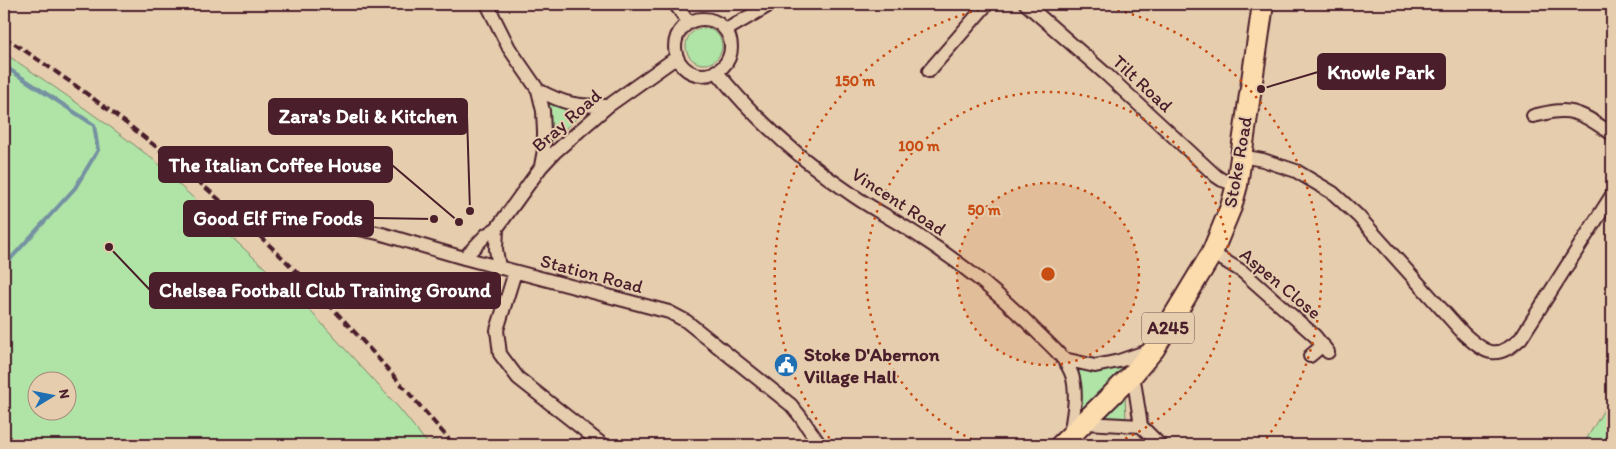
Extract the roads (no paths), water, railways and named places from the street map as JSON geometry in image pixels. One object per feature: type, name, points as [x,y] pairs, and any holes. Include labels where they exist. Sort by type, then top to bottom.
[{"type":"main road","name":"Stoke Road","points":[[1065,442],[1133,374],[1154,349],[1212,253],[1231,207],[1236,185],[1263,4]]},
{"type":"street","points":[[487,4],[509,48],[538,90],[544,132],[544,150],[541,167]]},
{"type":"street","points":[[675,4],[689,23]]},
{"type":"street","points":[[726,30],[771,4]]},
{"type":"street","points":[[929,71],[987,4]]},
{"type":"street","name":"Tilt Road","points":[[1026,4],[1107,75],[1216,176],[1236,185]]},
{"type":"street","points":[[704,19],[712,20],[726,30],[729,37],[730,53],[723,66],[716,71],[708,74],[698,74],[682,65],[677,57],[678,34],[689,23],[704,19]]},
{"type":"street","name":"Bray Road","points":[[464,258],[486,235],[497,228],[541,167],[555,152],[608,106],[677,57]]},
{"type":"street","name":"Vincent Road","points":[[716,71],[760,119],[820,172],[954,260],[1022,317],[1064,360],[1072,375],[1074,389],[1065,442]]},
{"type":"street","points":[[538,90],[571,104],[608,106]]},
{"type":"street","points":[[1533,116],[1570,111],[1580,114],[1612,134]]},
{"type":"street","points":[[1241,156],[1264,160],[1296,170],[1333,193],[1358,216],[1464,334],[1478,347],[1495,352],[1502,352],[1508,349],[1521,338],[1612,195]]},
{"type":"street","name":"Station Road","points":[[310,218],[382,234],[498,268],[669,312],[686,321],[791,405],[820,445]]},
{"type":"street","points":[[497,228],[495,240],[498,268]]},
{"type":"street","name":"Aspen Close","points":[[1212,253],[1243,272],[1298,320],[1325,348],[1310,356]]},
{"type":"street","points":[[515,272],[497,330],[500,354],[518,378],[603,445]]},
{"type":"street","points":[[1064,360],[1095,366],[1119,362],[1154,349]]},
{"type":"street","points":[[1133,374],[1141,426],[1160,445]]},
{"type":"street","points":[[1085,423],[1141,426]]},
{"type":"waterway","points":[[4,66],[94,125],[98,150],[75,188],[4,266]]},
{"type":"railway","points":[[4,37],[122,120],[198,181],[234,213],[343,319],[454,445]]},
{"type":"place","name":"Knowle Park","points":[[1261,89]]},
{"type":"place","name":"Zara's Deli & Kitchen","points":[[470,211]]},
{"type":"place","name":"Good Elf Fine Foods","points":[[434,219]]},
{"type":"place","name":"The Italian Coffee House","points":[[459,222]]},
{"type":"place","name":"Chelsea Football Club Training Ground","points":[[109,247]]},
{"type":"place","name":"Stoke D'Abernon Village Hall","points":[[786,365]]}]
